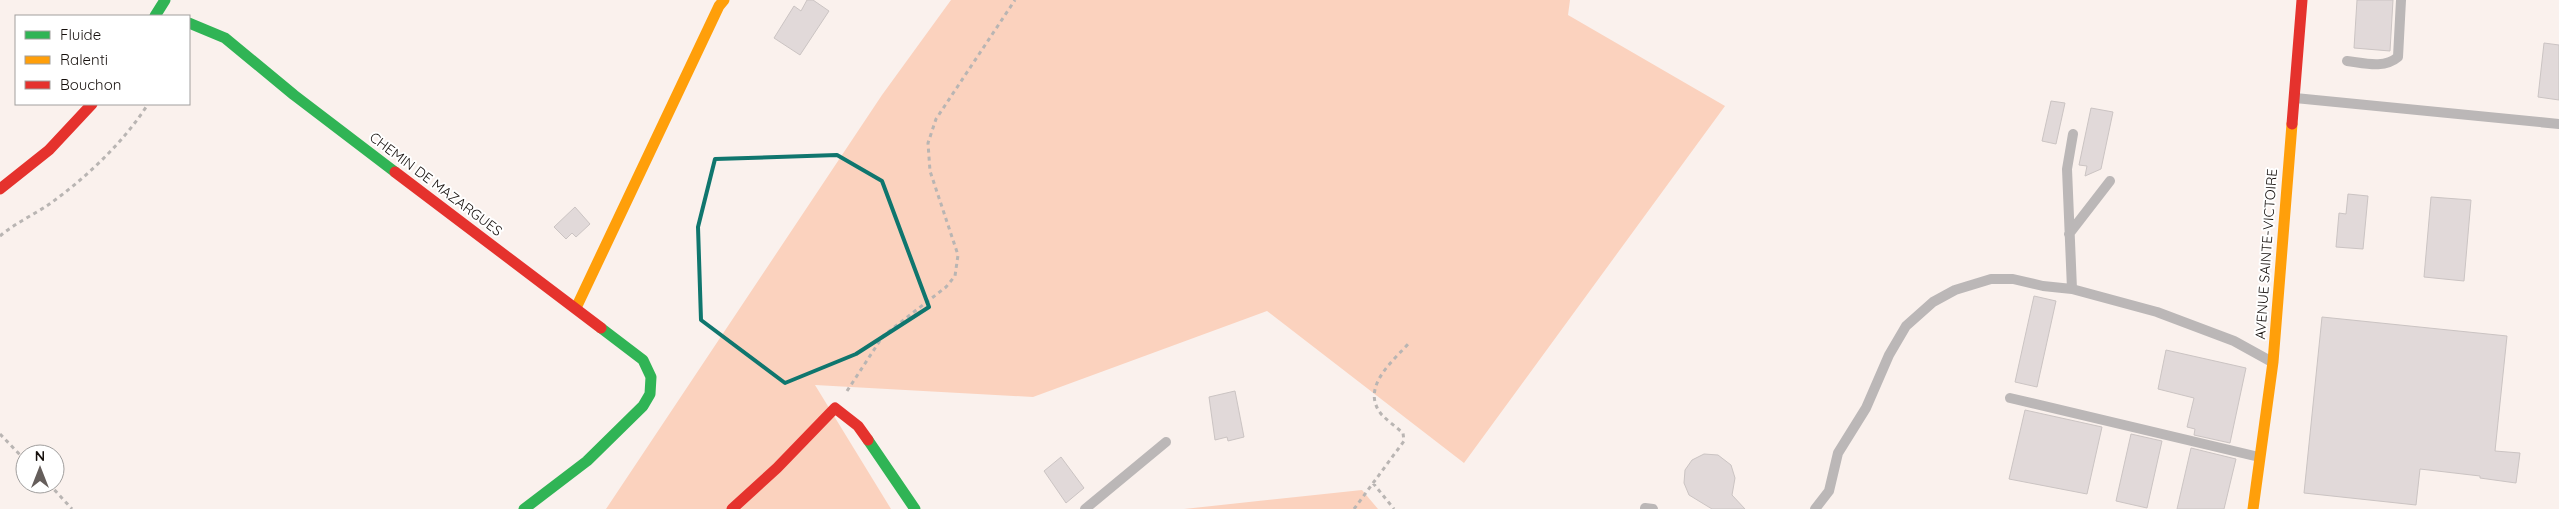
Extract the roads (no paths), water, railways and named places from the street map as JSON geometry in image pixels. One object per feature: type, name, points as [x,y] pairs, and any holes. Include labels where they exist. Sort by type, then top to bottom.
[{"type":"street","points":[[156,15],[165,0]]},
{"type":"street","points":[[576,308],[719,6],[724,0]]},
{"type":"street","name":"AVENUE SAINTE-VICTOIRE","points":[[2253,509],[2273,362],[2302,0]]},
{"type":"street","name":"CHEMIN DE MAZARGUES","points":[[190,23],[210,31],[232,44],[294,95],[643,360],[651,370],[653,382],[650,396],[624,426],[587,461],[524,509]]},
{"type":"street","points":[[0,189],[23,173],[68,134],[91,105]]},
{"type":"street","points":[[732,509],[777,468],[835,408],[858,426],[915,509]]},
{"type":"lane","points":[[2347,61],[2383,65],[2391,63],[2398,57],[2402,0]]},
{"type":"lane","points":[[2294,98],[2559,124]]},
{"type":"lane","points":[[2072,289],[2067,169],[2073,134]]},
{"type":"lane","points":[[2070,234],[2110,181]]},
{"type":"lane","points":[[1815,509],[1829,492],[1838,453],[1866,408],[1889,355],[1906,326],[1933,302],[1955,290],[1991,279],[2013,279],[2043,286],[2072,289],[2157,312],[2234,341],[2273,362]]},
{"type":"lane","points":[[2010,398],[2260,457]]},
{"type":"lane","points":[[1085,509],[1166,442]]},
{"type":"lane","points":[[1646,508],[1653,509]]}]
